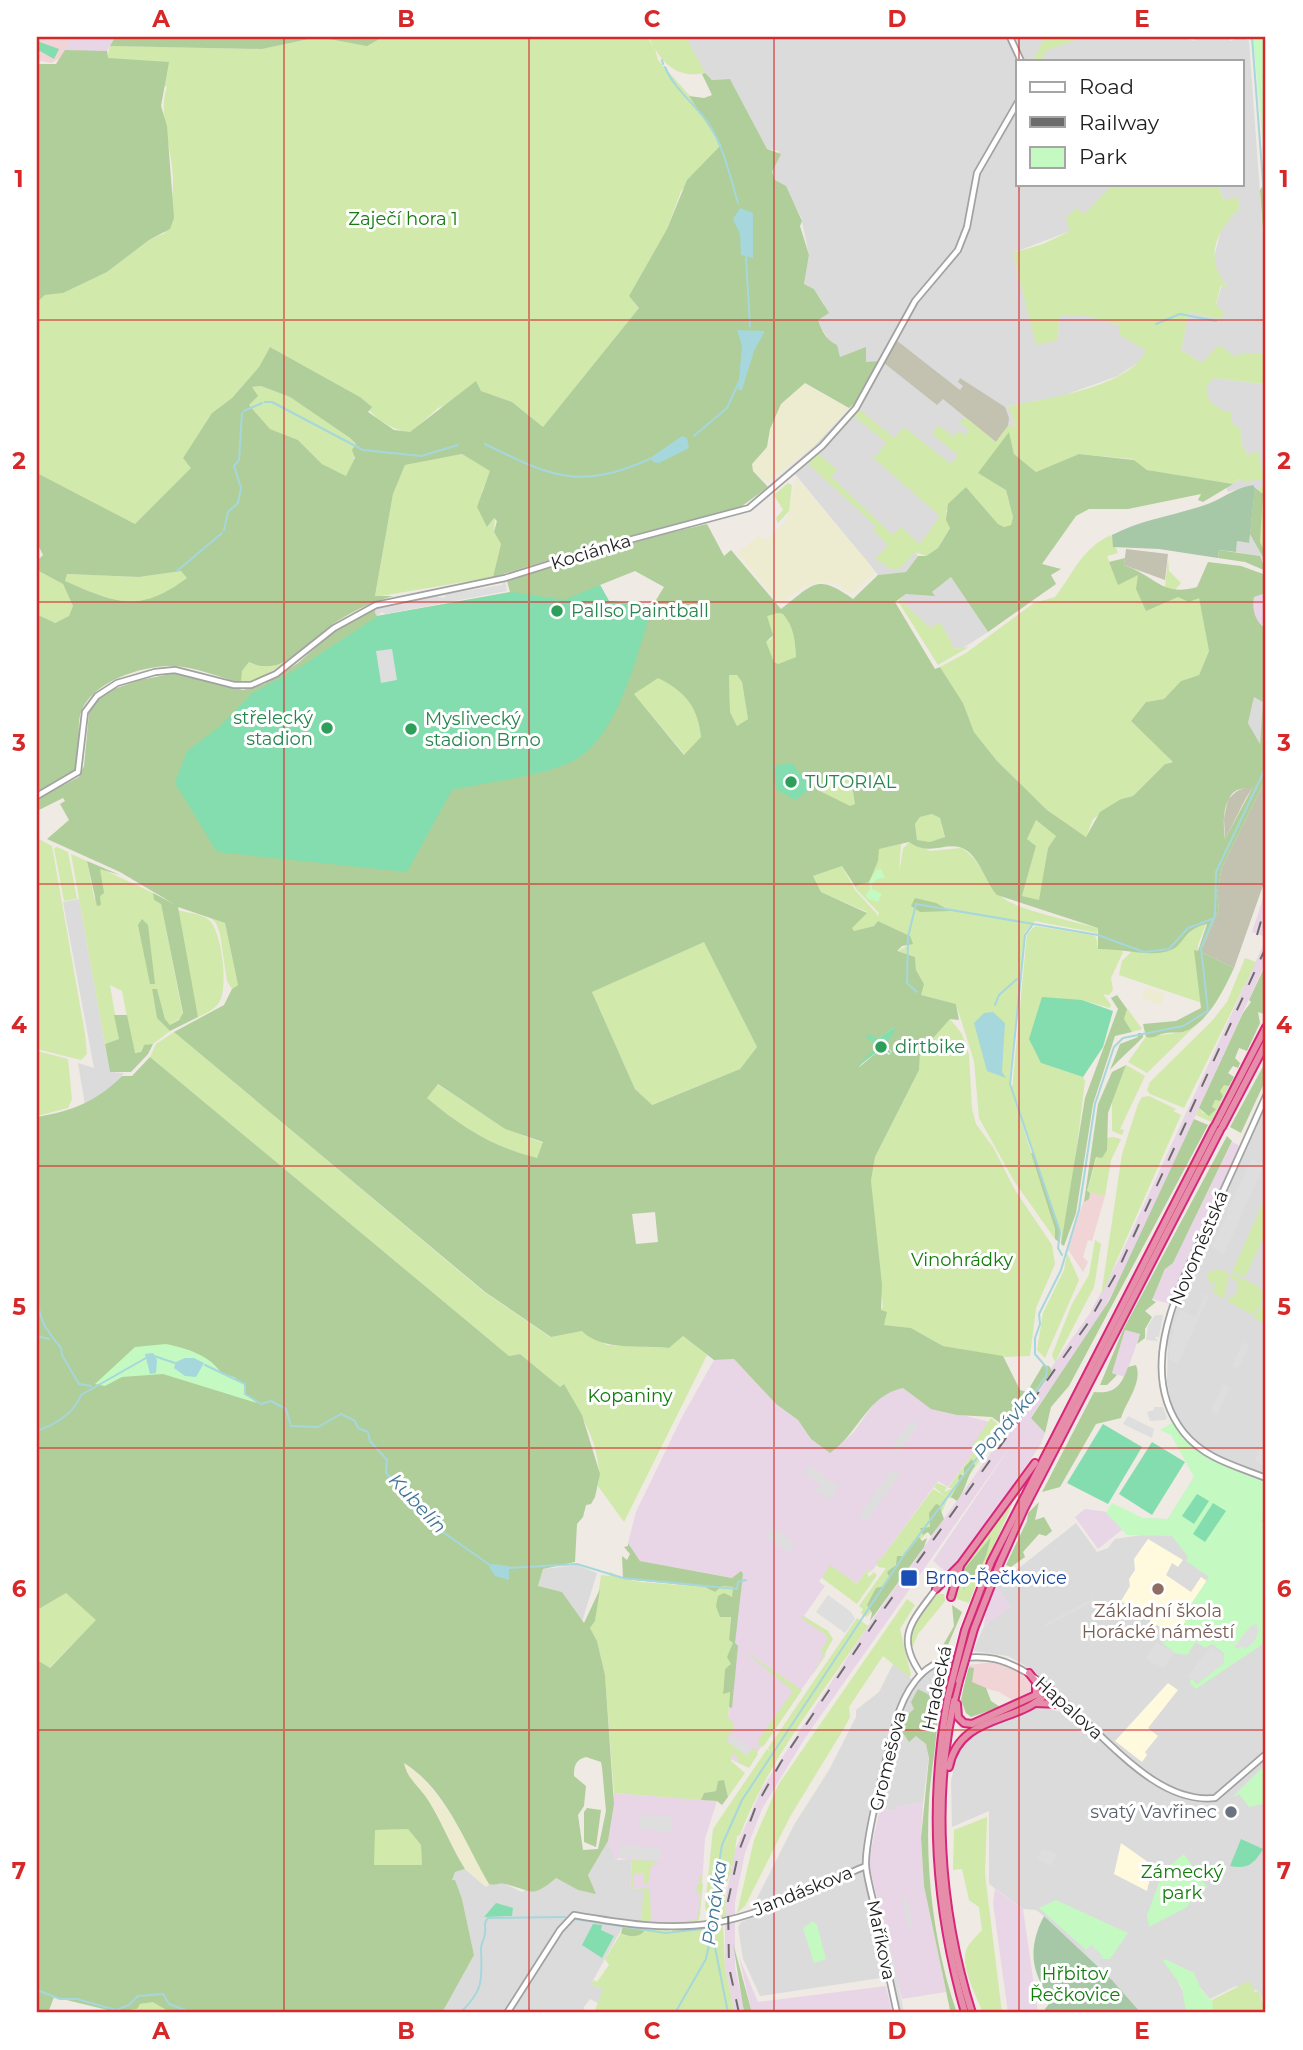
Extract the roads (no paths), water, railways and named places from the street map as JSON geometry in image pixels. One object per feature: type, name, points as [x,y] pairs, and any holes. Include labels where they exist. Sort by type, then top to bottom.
[{"type":"highway","points":[[1080,1392],[1218,1127],[1266,1027]]},
{"type":"highway","points":[[1218,1127],[1266,1042]]},
{"type":"highway","name":"Hradecká","points":[[972,2013],[954,1940],[944,1864],[943,1789],[954,1698],[969,1620],[991,1562],[1054,1435],[1080,1392]]},
{"type":"highway","name":"Hradecká","points":[[964,2013],[948,1950],[936,1855],[938,1763],[978,1618],[1018,1520],[1080,1392]]},
{"type":"highway","points":[[936,1589],[961,1564],[1011,1500],[1054,1435]]},
{"type":"highway","points":[[951,1597],[961,1564]]},
{"type":"highway","points":[[1029,1673],[1036,1682],[1035,1693]]},
{"type":"highway","points":[[954,1698],[958,1717],[964,1723],[972,1724],[1035,1693],[1050,1689]]},
{"type":"highway","points":[[943,1789],[951,1757],[964,1737],[977,1727],[1033,1703],[1050,1689]]},
{"type":"highway","points":[[1033,1703],[1059,1704],[1074,1711]]},
{"type":"street","points":[[1010,37],[1021,60]]},
{"type":"street","name":"Kociánka","points":[[37,796],[78,772],[85,712],[97,696],[117,683],[155,672],[174,670],[234,685],[251,685],[276,674],[334,628],[376,605],[505,578],[749,508],[822,446],[856,408],[907,313],[958,250],[967,227],[977,173],[1016,105]]},
{"type":"street","name":"Novoměstská","points":[[1266,1096],[1176,1296],[1165,1337],[1163,1371],[1172,1415],[1190,1440],[1214,1458],[1266,1478]]},
{"type":"street","points":[[920,1674],[908,1650],[907,1632],[936,1589]]},
{"type":"street","name":"Hapalova","points":[[920,1674],[945,1660],[980,1657],[1001,1660],[1029,1673],[1050,1689],[1116,1750],[1169,1788],[1193,1798],[1215,1798],[1266,1754]]},
{"type":"street","name":"Gromešova","points":[[866,1866],[898,1713],[920,1674]]},
{"type":"street","name":"Jandáskova","points":[[507,2013],[560,1930],[573,1915],[666,1927],[717,1923],[866,1866]]},
{"type":"street","name":"Maříkova","points":[[866,1866],[897,2013]]},
{"type":"water","points":[[740,208],[753,213],[753,258],[741,255],[740,234],[733,219]]},
{"type":"water","points":[[737,330],[765,331],[754,351],[742,390],[738,390],[742,346]]},
{"type":"water","points":[[682,436],[687,438],[689,448],[659,463],[653,462],[650,458]]},
{"type":"water","points":[[993,1012],[1005,1023],[1002,1072],[1006,1078],[987,1071],[974,1023],[984,1013]]},
{"type":"water","points":[[153,1353],[157,1360],[156,1373],[150,1374],[145,1354]]},
{"type":"water","points":[[194,1358],[204,1363],[196,1377],[185,1376],[174,1368],[176,1362]]},
{"type":"water","points":[[492,1564],[509,1566],[509,1580],[495,1576],[489,1567]]},
{"type":"waterway","name":"Ponávka","points":[[1252,37],[1266,222]]},
{"type":"waterway","points":[[662,60],[663,64]]},
{"type":"waterway","points":[[665,67],[674,83],[704,117],[714,133],[738,203]]},
{"type":"waterway","points":[[746,257],[750,326]]},
{"type":"waterway","points":[[1156,324],[1180,314],[1216,321]]},
{"type":"waterway","points":[[694,436],[727,408],[739,382]]},
{"type":"waterway","points":[[265,402],[272,402],[363,450],[421,456],[458,445]]},
{"type":"waterway","points":[[244,411],[262,403]]},
{"type":"waterway","points":[[224,530],[228,512],[238,503],[241,488],[234,466],[239,460],[242,413]]},
{"type":"waterway","points":[[485,444],[529,465],[566,476],[605,474],[652,458]]},
{"type":"waterway","points":[[177,571],[222,533]]},
{"type":"waterway","name":"Ponávka","points":[[714,1920],[714,1893],[722,1845],[742,1800],[904,1555],[1001,1426],[1021,1411],[1046,1376],[1047,1368],[1035,1354],[1039,1314],[1061,1270],[1079,1210],[1095,1104],[1114,1047],[1123,1038],[1183,1026],[1208,1011],[1201,948],[1215,915],[1216,872],[1266,767]]},
{"type":"waterway","points":[[917,992],[907,983],[908,937],[916,904],[1098,935],[1144,952],[1169,949],[1188,928],[1212,919]]},
{"type":"waterway","points":[[1033,924],[1025,935],[1010,1084],[1060,1232],[1058,1248],[1062,1255]]},
{"type":"waterway","points":[[995,1005],[999,995],[1017,979]]},
{"type":"waterway","points":[[37,1288],[40,1315],[46,1328],[61,1348],[62,1355],[79,1384],[91,1386]]},
{"type":"waterway","points":[[37,1336],[49,1339]]},
{"type":"waterway","name":"Kubelín","points":[[154,1356],[175,1363]]},
{"type":"waterway","name":"Kubelín","points":[[37,1431],[64,1418],[81,1395],[146,1358]]},
{"type":"waterway","name":"Kubelín","points":[[205,1365],[245,1384],[245,1394],[261,1404],[271,1401],[286,1409],[291,1426],[318,1427],[341,1414],[355,1421],[358,1428],[368,1432],[370,1441],[387,1460],[386,1473],[430,1523],[490,1565]]},
{"type":"waterway","name":"Kubelín","points":[[509,1568],[577,1564],[623,1578],[737,1589],[738,1582],[746,1580]]},
{"type":"waterway","points":[[460,2013],[474,1998],[480,1984],[481,1947],[488,1918],[565,1917]]},
{"type":"waterway","points":[[575,1919],[665,1933],[712,1928]]},
{"type":"waterway","name":"Ponávka","points":[[675,2013],[706,1959],[713,1925]]},
{"type":"waterway","points":[[712,1932],[728,2013]]},
{"type":"waterway","points":[[37,1990],[60,1999],[77,1999],[116,2010],[129,2005],[138,1996],[163,1994],[169,2004],[185,2010],[184,2013]]},
{"type":"railway","points":[[1257,935],[1266,904]]},
{"type":"railway","points":[[1190,1112],[1266,947]]},
{"type":"railway","points":[[739,2013],[729,1967],[728,1901],[739,1851],[756,1806],[781,1762],[874,1623],[1088,1323],[1117,1272],[1189,1116]]},
{"type":"place","name":"Pallso Paintball","points":[[557,611]]},
{"type":"place","name":"střelecký stadion","points":[[327,728]]},
{"type":"place","name":"Myslivecký stadion Brno","points":[[411,729]]},
{"type":"place","name":"TUTORIAL","points":[[791,782]]},
{"type":"place","name":"dirtbike","points":[[881,1047]]},
{"type":"place","name":"Brno-Řečkovice","points":[[909,1578]]},
{"type":"place","name":"Základní škola Horácké náměstí","points":[[1158,1589]]},
{"type":"place","name":"svatý Vavřinec","points":[[1231,1812]]},
{"type":"park label","name":"Zaječí hora 1","points":[[403,219]]},
{"type":"park label","name":"Vinohrádky","points":[[962,1260]]},
{"type":"park label","name":"Kopaniny","points":[[630,1396]]},
{"type":"park label","name":"Zámecký park","points":[[1182,1882]]},
{"type":"park label","name":"Hřbitov Řečkovice","points":[[1075,1984]]}]
